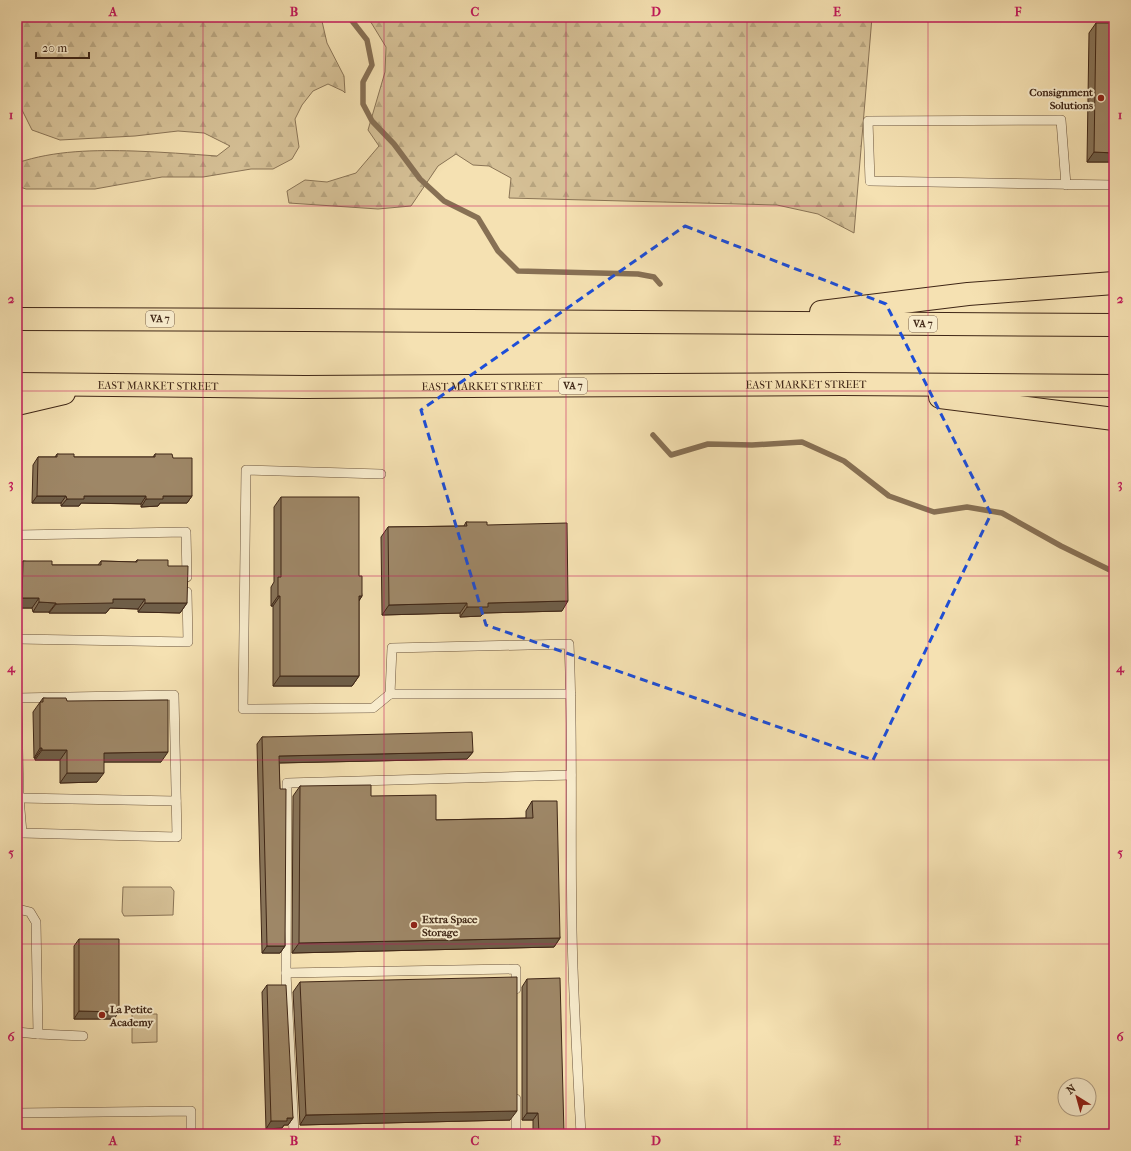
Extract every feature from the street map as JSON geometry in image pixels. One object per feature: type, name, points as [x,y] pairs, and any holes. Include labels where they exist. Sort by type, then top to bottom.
[{"type":"highway","points":[[733,323],[968,294],[1114,283]]},
{"type":"highway","name":"VA 7","points":[[17,319],[1114,325]]},
{"type":"highway","name":"EAST MARKET STREET","points":[[17,384],[313,387],[842,384],[1114,386]]},
{"type":"highway","points":[[842,384],[1114,419]]},
{"type":"highway","points":[[17,404],[96,385]]},
{"type":"lane","points":[[1066,185],[1061,120],[868,122],[870,181],[1066,185],[1114,185]]},
{"type":"lane","points":[[381,474],[246,470],[243,709],[373,708],[390,694],[571,694]]},
{"type":"lane","points":[[17,535],[186,532],[188,642],[17,639]]},
{"type":"lane","points":[[390,694],[392,648],[569,644],[571,694],[573,968],[581,1134]]},
{"type":"lane","points":[[174,695],[177,837],[20,831],[19,798],[17,698],[174,695]]},
{"type":"lane","points":[[294,1134],[286,973],[287,783],[571,775]]},
{"type":"lane","points":[[19,798],[176,801]]},
{"type":"lane","points":[[17,912],[22,910],[30,912],[36,922],[38,1034]]},
{"type":"lane","points":[[286,973],[516,969],[516,1000]]},
{"type":"lane","points":[[17,1032],[83,1036]]},
{"type":"lane","points":[[516,1087],[516,1134]]},
{"type":"lane","points":[[17,1113],[191,1111],[191,1134]]},
{"type":"highlighted area","points":[[685,226],[886,304],[991,514],[873,760],[486,625],[421,410]]},
{"type":"green space","points":[[22,17],[321,17],[327,43],[344,76],[345,93],[328,84],[313,91],[302,105],[295,119],[299,147],[292,159],[273,169],[251,169],[203,177],[162,177],[95,189],[26,189],[17,186],[17,163],[31,159],[60,153],[105,151],[144,151],[217,156],[230,146],[204,133],[178,131],[135,136],[60,140],[32,130],[17,100],[17,47]]},
{"type":"green space","points":[[367,17],[872,17],[854,233],[818,214],[777,205],[509,198],[511,178],[489,166],[473,165],[456,154],[438,166],[411,206],[378,209],[289,203],[287,191],[305,180],[327,182],[356,173],[379,146],[368,130],[385,72],[386,47]]},
{"type":"green space","points":[[123,887],[171,887],[174,891],[173,915],[124,916],[122,912]]},
{"type":"green space","points":[[132,1014],[157,1014],[157,1042],[132,1043]]},
{"type":"building","name":"Consignment Solutions","points":[[1096,23],[1114,23],[1114,153],[1094,152]]},
{"type":"building","points":[[57,454],[74,454],[74,457],[155,457],[155,454],[172,454],[173,458],[192,458],[192,496],[163,496],[163,499],[146,499],[146,496],[84,496],[84,499],[67,499],[66,496],[37,496],[38,457],[57,457]]},
{"type":"building","points":[[281,497],[359,497],[359,576],[362,576],[362,596],[359,596],[359,676],[280,676],[280,596],[278,596],[278,577],[281,577]]},
{"type":"building","points":[[466,522],[487,522],[487,525],[567,523],[568,601],[488,603],[488,607],[467,607],[467,603],[389,605],[388,527],[467,526]]},
{"type":"building","points":[[137,560],[168,560],[168,566],[188,566],[187,603],[145,603],[145,599],[113,599],[113,603],[56,604],[39,602],[39,598],[22,598],[23,561],[52,561],[52,565],[101,565],[101,561],[137,562]]},
{"type":"building","points":[[43,698],[66,698],[67,701],[168,700],[168,752],[104,753],[104,773],[67,773],[67,750],[42,750],[42,748],[40,748],[40,702],[43,702]]},
{"type":"building","points":[[472,732],[473,752],[279,756],[280,789],[286,789],[285,946],[267,946],[262,737]]},
{"type":"building","points":[[371,785],[371,796],[436,795],[436,820],[533,818],[532,801],[557,801],[560,938],[299,943],[300,786]]},
{"type":"building","points":[[79,939],[119,939],[119,1012],[79,1011]]},
{"type":"building","points":[[517,977],[517,1111],[306,1115],[300,982]]},
{"type":"building","points":[[560,978],[564,1134],[539,1134],[538,1113],[527,1113],[527,979]]},
{"type":"building","points":[[267,985],[286,985],[293,1118],[287,1118],[287,1121],[271,1121]]},
{"type":"waterway","points":[[349,17],[367,40],[372,65],[363,82],[363,104],[372,121],[394,144],[420,179],[444,201],[478,218],[498,251],[518,271],[638,274],[654,277],[660,284]]},
{"type":"waterway","points":[[653,435],[671,455],[708,444],[752,445],[802,442],[844,461],[889,496],[934,512],[967,507],[1002,513],[1061,546],[1114,572]]},
{"type":"place","name":"Consignment Solutions","points":[[1101,98]]},
{"type":"place","name":"Extra Space Storage","points":[[414,925]]},
{"type":"place","name":"La Petite Academy","points":[[102,1015]]}]
